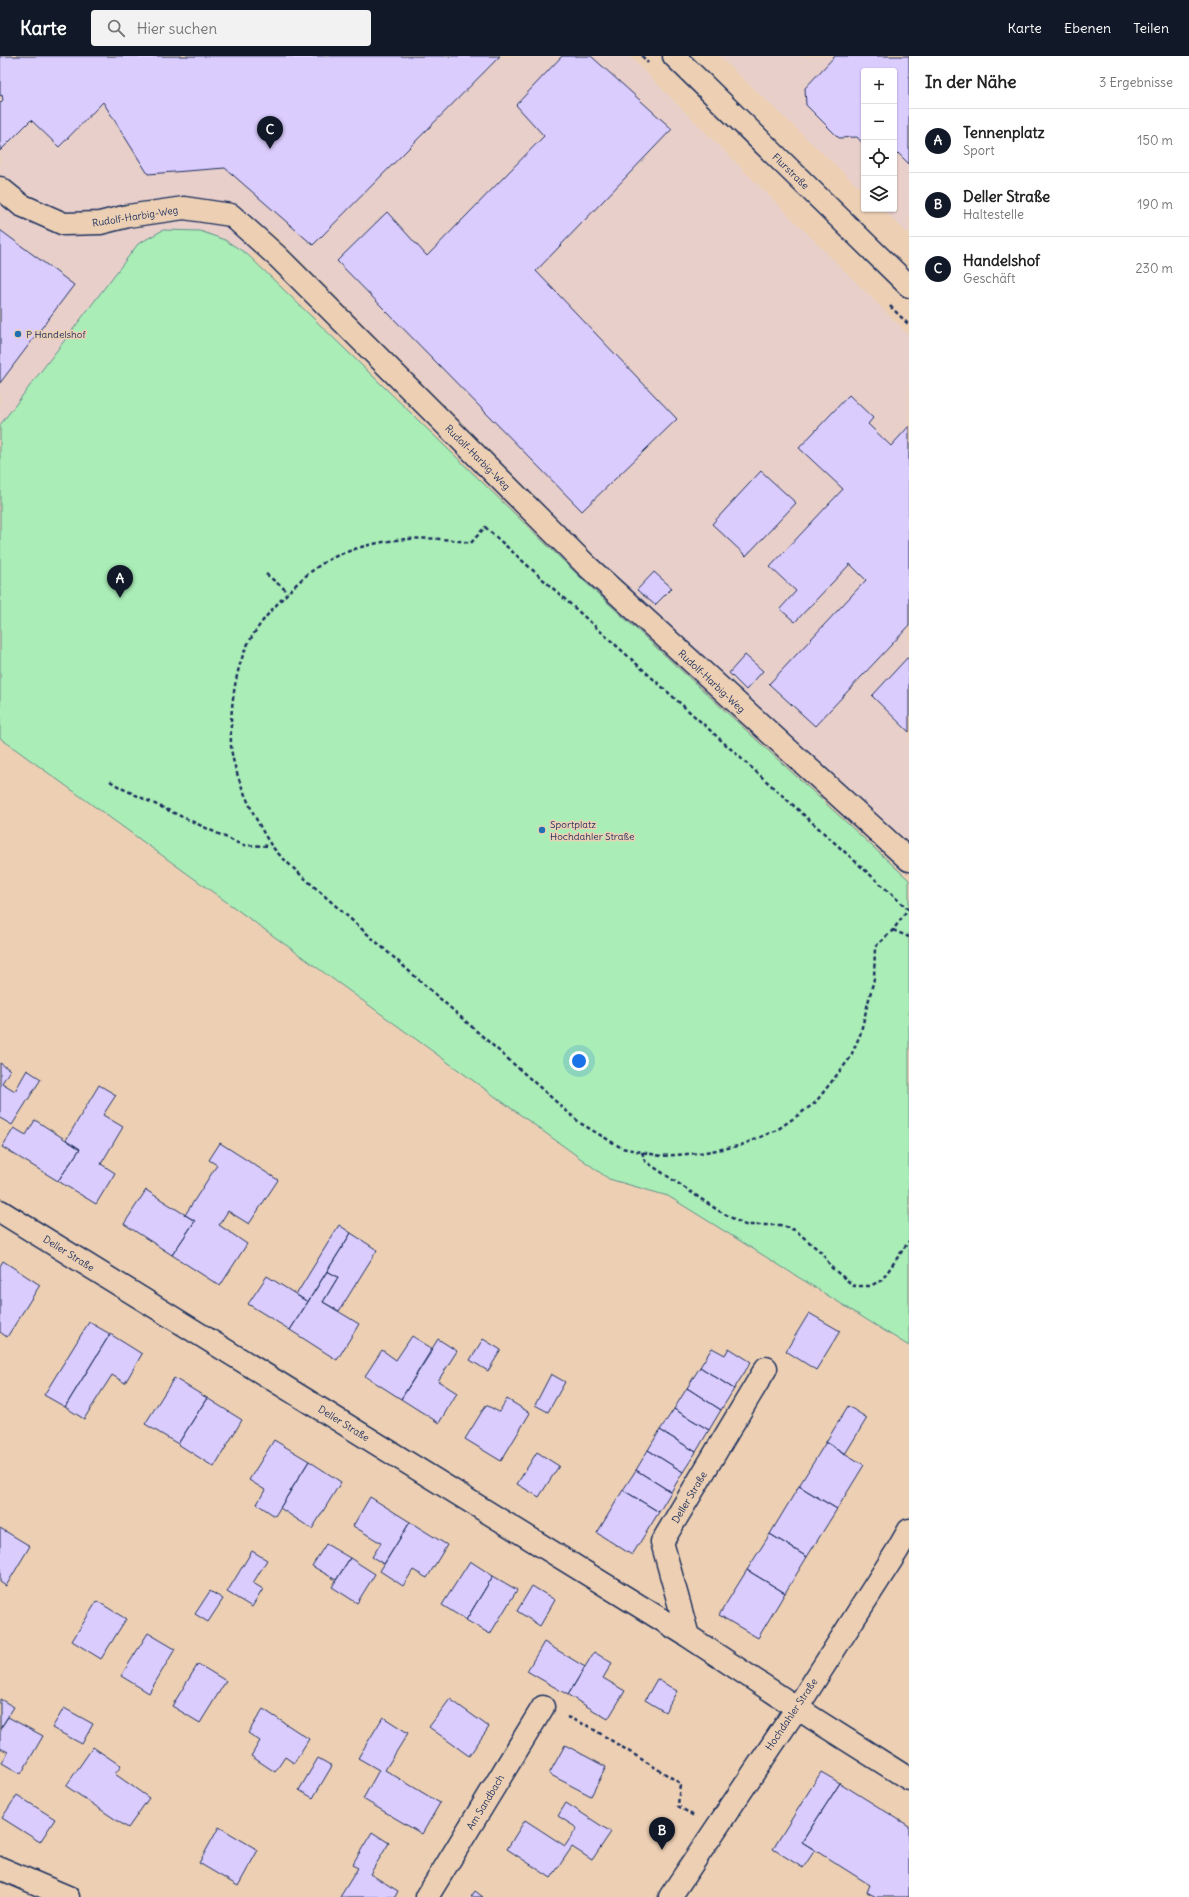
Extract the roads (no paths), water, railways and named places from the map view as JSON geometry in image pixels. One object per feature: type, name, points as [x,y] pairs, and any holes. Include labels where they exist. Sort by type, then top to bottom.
[{"type":"street","name":"Flurstraße","points":[[674,56],[909,286]]},
{"type":"street","name":"Rudolf-Harbig-Weg","points":[[0,188],[21,205],[64,224],[100,223],[128,216],[184,208],[231,215],[278,257],[586,566],[909,860]]},
{"type":"street","name":"Deller Straße","points":[[0,1210],[688,1636],[797,1708],[909,1779]]},
{"type":"street","name":"Deller Straße","points":[[688,1636],[662,1542],[766,1368]]},
{"type":"street","name":"Hochdahler Straße","points":[[670,1897],[797,1708],[898,1551],[909,1530]]},
{"type":"street","name":"Am Sandbach","points":[[427,1897],[543,1707]]},
{"type":"street","points":[[0,1868],[68,1897]]},
{"type":"place","name":"Handelshof","points":[[270,149]]},
{"type":"place","name":"P Handelshof","points":[[18,334]]},
{"type":"place","name":"Tennenplatz","points":[[120,598]]},
{"type":"place","name":"Sportplatz Hochdahler Straße","points":[[542,830]]},
{"type":"place","name":"Deller Straße","points":[[662,1850]]}]
